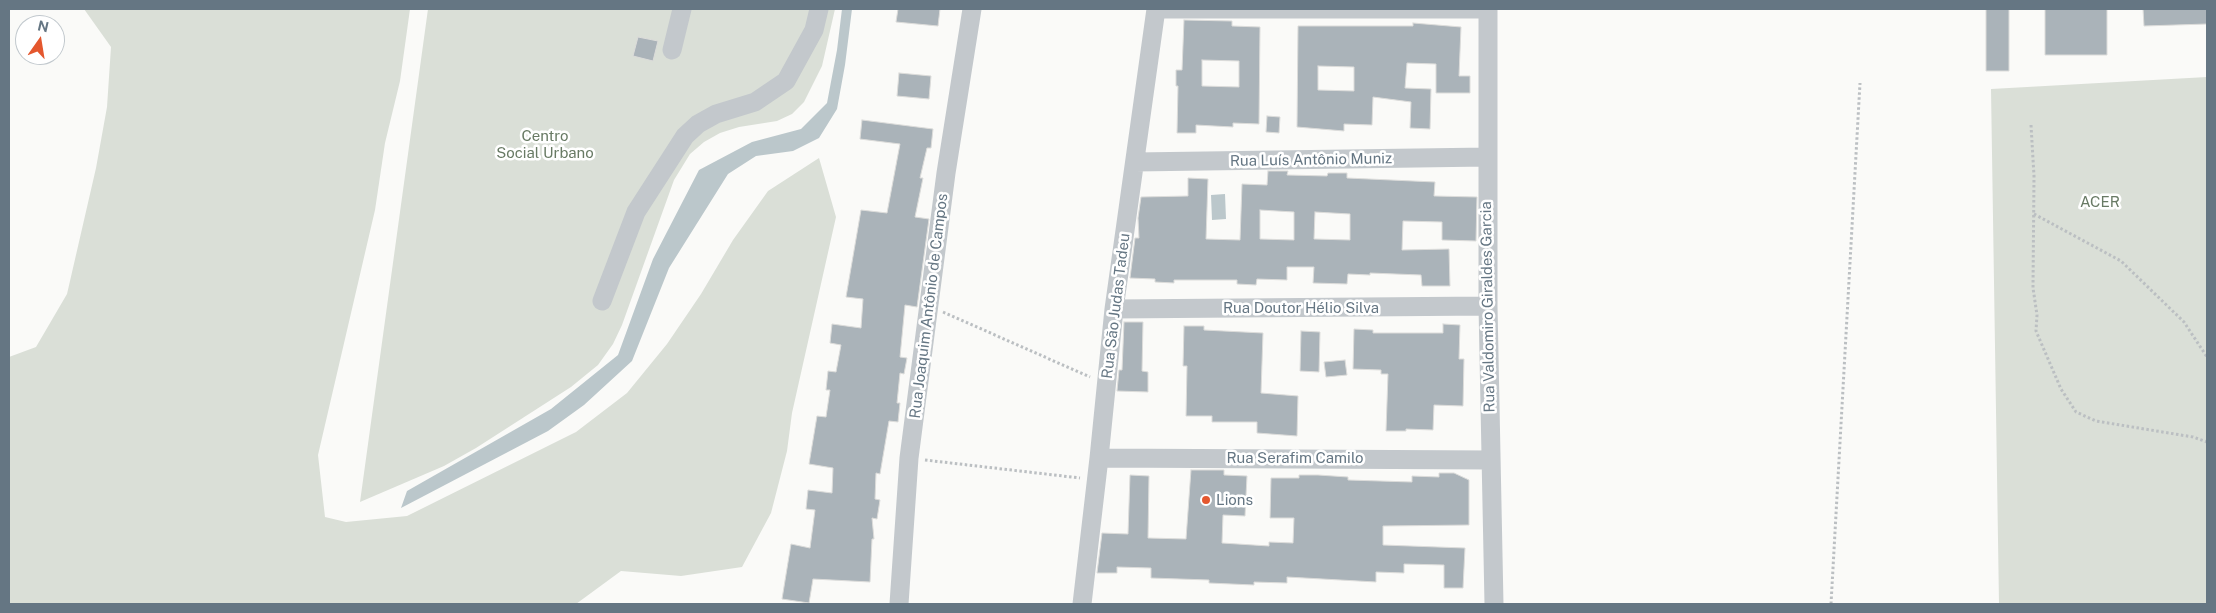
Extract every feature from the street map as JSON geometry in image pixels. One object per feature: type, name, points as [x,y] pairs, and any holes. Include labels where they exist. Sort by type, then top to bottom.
[{"type":"street","points":[[672,50],[682,9]]},
{"type":"street","points":[[602,301],[636,212],[685,136],[698,124],[716,114],[754,102],[786,81],[814,30],[818,9]]},
{"type":"street","name":"Rua Joaquim Antônio de Campos","points":[[899,604],[910,458],[928,306],[946,173],[972,9]]},
{"type":"street","points":[[1156,9],[1488,9]]},
{"type":"street","name":"Rua São Judas Tadeu","points":[[1082,604],[1097,480],[1114,309],[1156,9]]},
{"type":"street","name":"Rua Valdomiro Giraldes Garcia","points":[[1488,9],[1486,157],[1494,604]]},
{"type":"street","name":"Rua Luís Antônio Muniz","points":[[1135,162],[1486,157]]},
{"type":"street","name":"Rua Doutor Hélio Silva","points":[[1114,309],[1488,306]]},
{"type":"street","name":"Rua Serafim Camilo","points":[[1099,458],[1491,460]]},
{"type":"path","points":[[1831,604],[1860,83]]},
{"type":"path","points":[[2031,125],[2034,214],[2033,288],[2037,316],[2036,331],[2061,389],[2076,412],[2096,421],[2193,437],[2207,442]]},
{"type":"path","points":[[2034,214],[2121,261],[2184,322],[2207,357]]},
{"type":"path","points":[[928,306],[1106,384]]},
{"type":"path","points":[[910,458],[1097,480]]},
{"type":"green space","points":[[84,9],[410,9],[400,81],[385,143],[375,210],[318,455],[325,517],[346,522],[407,516],[576,432],[627,393],[667,344],[701,294],[733,240],[768,191],[819,158],[836,217],[792,413],[787,451],[771,513],[742,567],[681,576],[621,571],[576,604],[9,604],[9,357],[36,347],[67,294],[96,168],[107,107],[111,47]]},
{"type":"green space","name":"Centro Social Urbano","points":[[428,9],[835,9],[822,66],[804,102],[792,114],[777,121],[739,127],[720,133],[704,142],[690,154],[674,180],[622,325],[613,344],[598,365],[571,387],[476,448],[444,466],[360,502]]},
{"type":"green space","name":"ACER","points":[[2207,77],[2207,604],[1999,604],[1991,89]]},
{"type":"shaded area","points":[[842,9],[852,9],[837,109],[819,138],[793,151],[756,156],[728,174],[669,268],[632,361],[584,405],[548,431],[401,508],[407,491],[551,409],[618,355],[653,259],[699,170],[752,142],[801,129],[827,103],[837,50]]},
{"type":"shaded area","points":[[1225,194],[1226,219],[1212,220],[1211,195]]},
{"type":"building","points":[[898,9],[940,9],[938,26],[896,22]]},
{"type":"building","points":[[1986,9],[2009,9],[2009,71],[1986,71]]},
{"type":"building","points":[[2045,9],[2107,9],[2107,55],[2045,55]]},
{"type":"building","points":[[2143,9],[2207,9],[2207,24],[2144,26]]},
{"type":"building","points":[[1184,20],[1232,21],[1232,26],[1260,27],[1259,124],[1233,123],[1233,127],[1196,125],[1196,133],[1177,133],[1178,86],[1176,86],[1176,70],[1182,70]],"holes":[[[1202,60],[1239,61],[1239,87],[1202,86]]]},
{"type":"building","points":[[1413,23],[1461,27],[1459,76],[1470,76],[1470,93],[1436,93],[1436,64],[1407,63],[1405,88],[1431,89],[1430,129],[1410,128],[1411,102],[1373,97],[1372,125],[1344,124],[1344,131],[1297,127],[1298,26],[1413,26]],"holes":[[[1318,66],[1354,67],[1354,91],[1318,90]]]},
{"type":"building","points":[[638,37],[658,41],[653,61],[633,56]]},
{"type":"building","points":[[899,73],[931,76],[929,99],[897,96]]},
{"type":"building","points":[[1267,116],[1280,117],[1279,133],[1266,132]]},
{"type":"building","points":[[862,120],[933,129],[931,148],[927,148],[920,178],[923,178],[915,217],[929,219],[917,307],[905,305],[900,357],[907,358],[904,374],[900,373],[897,403],[900,403],[898,422],[889,421],[880,474],[876,473],[875,499],[880,500],[877,519],[872,518],[874,539],[872,539],[870,582],[813,579],[809,603],[782,599],[791,544],[810,548],[815,510],[806,509],[808,490],[832,493],[833,468],[809,464],[817,416],[826,417],[830,390],[826,390],[828,371],[836,372],[841,345],[830,343],[832,324],[861,328],[863,299],[846,297],[861,210],[887,213],[900,144],[860,139]]},
{"type":"building","points":[[1268,171],[1288,171],[1287,175],[1327,176],[1328,173],[1347,173],[1347,178],[1435,182],[1434,196],[1477,197],[1476,241],[1442,240],[1442,222],[1403,221],[1402,250],[1449,249],[1450,286],[1422,286],[1421,275],[1370,273],[1370,275],[1348,274],[1347,284],[1313,283],[1314,267],[1287,267],[1287,280],[1257,279],[1256,285],[1237,284],[1237,280],[1174,280],[1174,283],[1155,282],[1155,279],[1130,278],[1135,238],[1139,238],[1138,218],[1141,197],[1188,196],[1188,178],[1208,179],[1206,239],[1240,240],[1242,184],[1267,185]],"holes":[[[1260,210],[1294,212],[1294,240],[1260,239]],[[1315,212],[1350,214],[1350,240],[1314,239]]]},
{"type":"building","points":[[1124,322],[1143,322],[1142,371],[1148,372],[1148,392],[1117,391],[1119,370],[1122,370]]},
{"type":"building","points":[[1443,324],[1460,325],[1459,359],[1464,359],[1463,406],[1434,405],[1433,430],[1406,429],[1406,431],[1386,431],[1388,374],[1381,374],[1381,370],[1353,369],[1354,329],[1373,330],[1373,333],[1443,333]]},
{"type":"building","points":[[1184,326],[1204,326],[1204,330],[1263,333],[1261,393],[1298,396],[1297,436],[1257,433],[1257,422],[1212,422],[1212,416],[1186,416],[1187,366],[1183,366]]},
{"type":"building","points":[[1301,331],[1320,332],[1319,372],[1300,371]]},
{"type":"building","points":[[1345,360],[1347,375],[1326,377],[1324,362]]},
{"type":"building","points":[[1191,470],[1224,470],[1224,475],[1247,476],[1245,516],[1223,515],[1222,543],[1269,546],[1269,542],[1293,543],[1294,518],[1270,518],[1271,478],[1299,478],[1299,475],[1318,475],[1348,477],[1348,480],[1412,482],[1412,476],[1439,477],[1439,473],[1454,473],[1469,480],[1469,525],[1383,526],[1383,545],[1465,548],[1463,588],[1444,588],[1444,565],[1404,564],[1404,573],[1376,572],[1376,582],[1287,577],[1287,583],[1254,582],[1254,585],[1209,583],[1209,580],[1151,578],[1151,568],[1117,567],[1117,573],[1097,573],[1102,533],[1128,534],[1130,475],[1149,476],[1148,538],[1186,539]]},
{"type":"place","name":"Lions","points":[[1206,500]]}]
